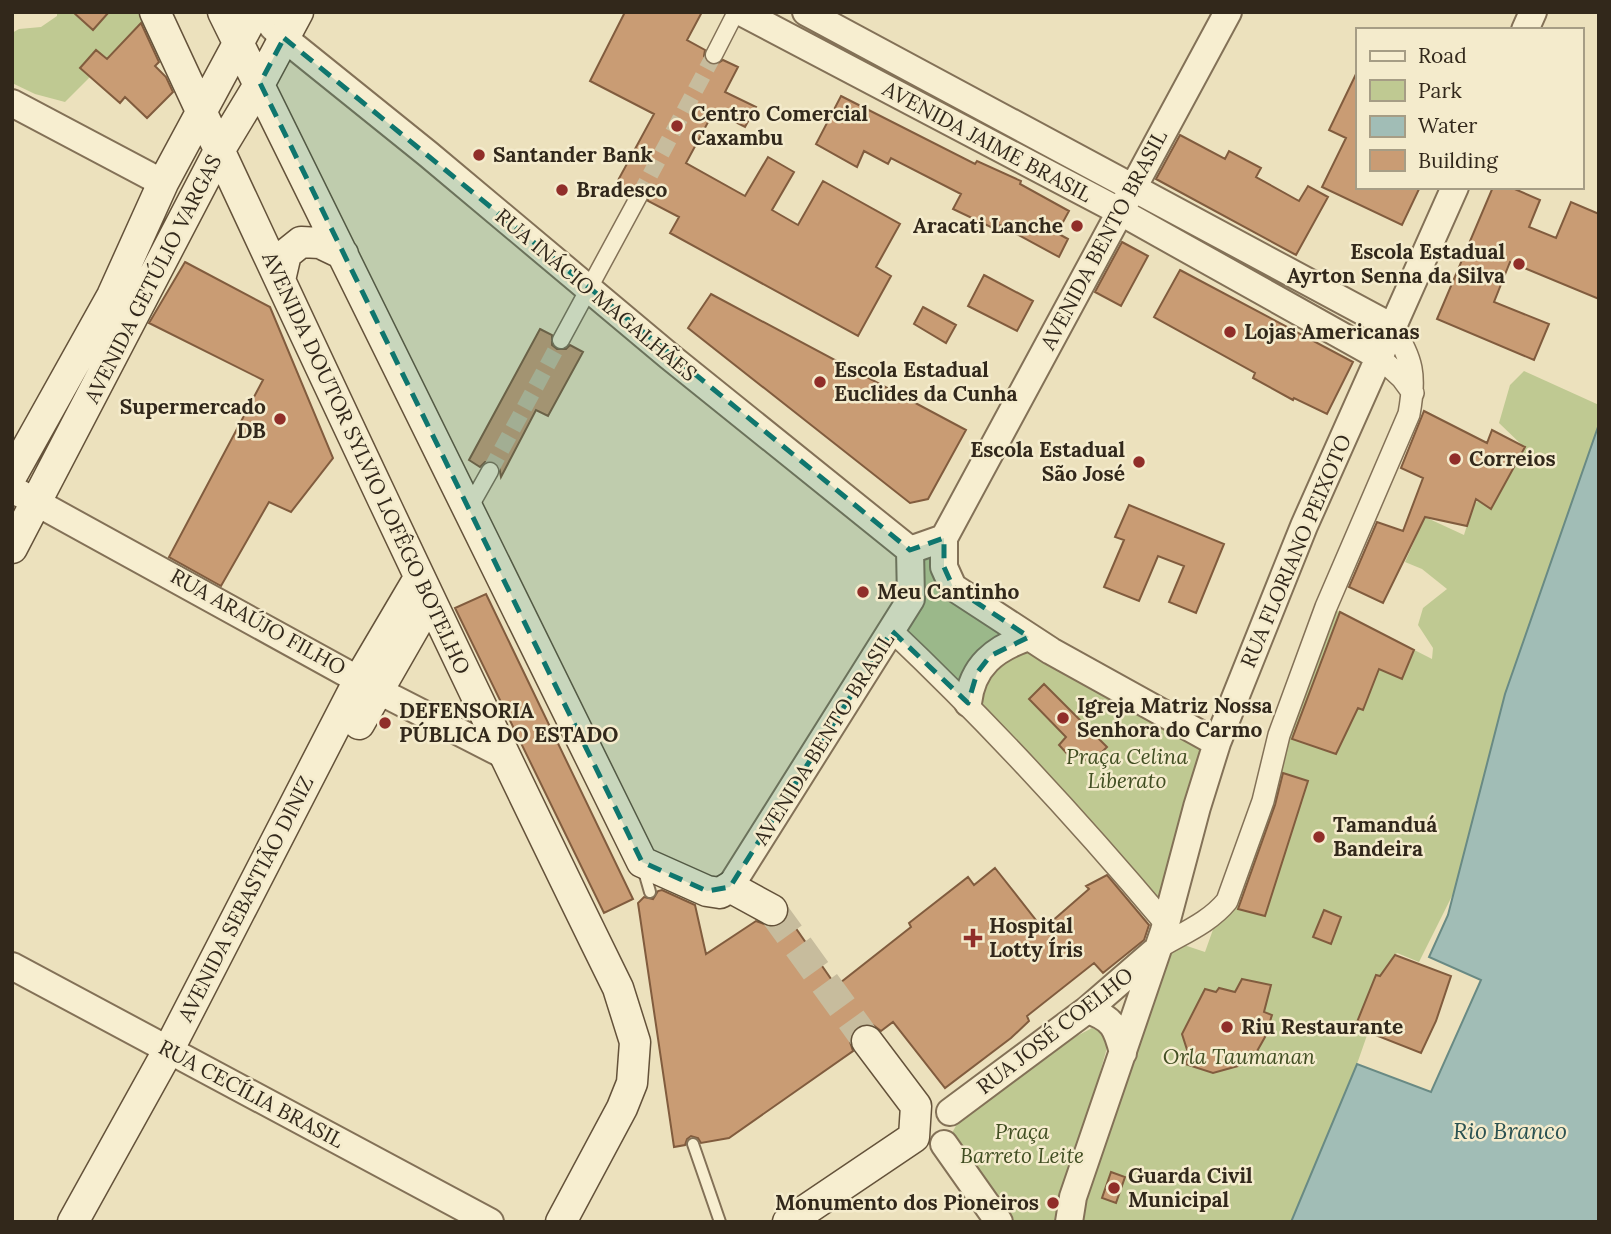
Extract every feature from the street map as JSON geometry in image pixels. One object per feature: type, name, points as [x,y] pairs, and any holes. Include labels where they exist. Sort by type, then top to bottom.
[{"type":"main road","name":"AVENIDA DOUTOR SYLVIO LOFÊGO BOTELHO","points":[[155,12],[425,589],[618,988],[630,1020],[635,1042],[632,1083],[622,1108],[561,1222]]},
{"type":"main road","points":[[223,12],[642,862],[707,891],[720,893],[730,887],[772,910]]},
{"type":"main road","name":"AVENIDA GETÚLIO VARGAS","points":[[12,475],[112,296],[163,183],[255,12]]},
{"type":"main road","name":"AVENIDA GETÚLIO VARGAS","points":[[12,548],[25,496],[291,25]]},
{"type":"main road","points":[[279,279],[286,254],[301,242],[320,243],[343,254]]},
{"type":"main road","name":"AVENIDA SEBASTIÃO DINIZ","points":[[93,1222],[176,1053],[368,684],[425,589]]},
{"type":"main road","points":[[788,1222],[915,1122],[863,1044]]},
{"type":"main road","name":"AVENIDA SEBASTIÃO DINIZ","points":[[73,1222],[176,1053]]},
{"type":"street","name":"RUA INÁCIO MAGALHÃES","points":[[265,12],[272,26],[291,25],[589,289],[910,550]]},
{"type":"street","name":"AVENIDA JAIME BRASIL","points":[[806,12],[1391,327]]},
{"type":"street","name":"AVENIDA BENTO BRASIL","points":[[944,538],[1228,12]]},
{"type":"street","points":[[1526,28],[1533,12]]},
{"type":"street","name":"AVENIDA JAIME BRASIL","points":[[745,13],[1119,211],[1378,356]]},
{"type":"street","points":[[714,55],[745,13]]},
{"type":"street","points":[[12,103],[163,183]]},
{"type":"street","name":"RUA FLORIANO PEIXOTO","points":[[1069,1222],[1073,1197],[1162,936],[1217,743],[1304,526],[1454,189]]},
{"type":"street","points":[[561,340],[639,196]]},
{"type":"street","points":[[892,631],[968,703],[1067,810],[1162,936],[1208,920],[1217,914],[1227,901],[1263,801],[1279,735],[1326,607],[1409,414],[1413,393],[1413,366],[1391,327]]},
{"type":"street","points":[[1378,356],[1402,378],[1413,393]]},
{"type":"street","points":[[468,510],[489,471]]},
{"type":"street","name":"RUA ARAÚJO FILHO","points":[[25,496],[368,684],[504,755]]},
{"type":"street","points":[[953,587],[944,567],[944,538],[910,550],[911,599],[931,587],[953,587],[1029,637],[1217,743]]},
{"type":"street","name":"AVENIDA BENTO BRASIL","points":[[730,887],[911,599]]},
{"type":"street","points":[[968,703],[976,673],[990,656],[1010,643],[1029,637]]},
{"type":"street","name":"RUA JOSÉ COELHO","points":[[950,1112],[1087,1010],[1162,936]]},
{"type":"street","name":"RUA CECÍLIA BRASIL","points":[[12,966],[490,1222]]},
{"type":"street","points":[[1087,1010],[1112,1023],[1123,1053]]},
{"type":"street","points":[[915,1122],[950,1112],[944,1144]]},
{"type":"street","points":[[915,1122],[944,1144],[999,1222]]},
{"type":"lane","points":[[642,862],[650,892]]},
{"type":"lane","points":[[693,1144],[720,1222]]},
{"type":"highlighted area","points":[[284,38],[910,550],[944,538],[944,567],[953,587],[1029,637],[990,656],[977,673],[968,703],[892,631],[730,887],[707,891],[642,862],[260,83]]},
{"type":"green space","points":[[57,12],[145,12],[147,20],[65,102],[35,94],[12,83],[12,33],[19,29],[41,27],[57,16]]},
{"type":"green space","name":"Orla Taumanan","points":[[1524,371],[1599,405],[1599,472],[1505,790],[1419,962],[1397,953],[1395,955],[1357,1064],[1291,1222],[1066,1222],[1163,938],[1205,952],[1328,606],[1432,659],[1433,648],[1418,625],[1423,608],[1447,589],[1422,569],[1405,562],[1425,517],[1464,535],[1473,506],[1525,448],[1499,423],[1510,385]]},
{"type":"green space","name":"Praça Celina Liberato","points":[[901,536],[940,562],[949,578],[1217,735],[1158,902],[881,624],[901,592]]},
{"type":"green space","name":"Praça Barreto Leite","points":[[1092,1028],[1105,1032],[1108,1044],[1058,1222],[1009,1222],[954,1146],[952,1133],[959,1120],[1075,1037]]},
{"type":"water","name":"Rio Branco","points":[[1599,424],[1599,1222],[1291,1222],[1357,1064],[1431,1092],[1481,980],[1429,957],[1448,915],[1505,694]]},
{"type":"building","points":[[73,12],[109,12],[93,30]]},
{"type":"building","points":[[625,12],[702,12],[687,40],[705,50],[704,56],[709,64],[715,65],[723,60],[738,67],[725,92],[756,107],[745,127],[714,111],[686,163],[745,196],[768,157],[794,172],[772,210],[798,225],[823,181],[900,224],[876,267],[891,276],[858,336],[670,233],[679,217],[648,201],[648,191],[643,187],[634,187],[630,191],[616,184],[654,114],[590,81]]},
{"type":"building","points":[[141,23],[159,62],[155,66],[166,77],[173,92],[147,118],[125,97],[120,103],[80,68],[96,50],[107,59]]},
{"type":"building","points":[[1356,74],[1356,189],[1419,189],[1402,225],[1322,187],[1346,138],[1329,130]]},
{"type":"building","points":[[841,96],[975,164],[977,161],[1021,181],[1020,184],[1069,211],[1057,233],[1068,239],[1059,257],[1000,225],[997,230],[953,209],[961,194],[891,158],[888,164],[864,151],[857,167],[816,144]]},
{"type":"building","points":[[1180,135],[1225,159],[1229,151],[1261,168],[1256,177],[1299,201],[1308,186],[1328,197],[1296,255],[1156,179]]},
{"type":"building","points":[[1492,189],[1515,189],[1540,200],[1529,227],[1556,238],[1571,202],[1599,214],[1599,299],[1510,262],[1494,302],[1549,324],[1534,360],[1437,319]]},
{"type":"building","points":[[1122,242],[1148,256],[1121,306],[1095,292]]},
{"type":"building","name":"Supermercado DB","points":[[185,262],[270,307],[333,458],[291,512],[269,502],[221,586],[169,557],[263,380],[149,323]]},
{"type":"building","name":"Lojas Americanas","points":[[1180,270],[1353,362],[1327,414],[1294,398],[1293,400],[1253,378],[1255,373],[1154,317]]},
{"type":"building","points":[[984,275],[1033,301],[1017,331],[968,306]]},
{"type":"building","points":[[711,294],[966,430],[928,499],[910,503],[688,328]]},
{"type":"building","points":[[923,307],[956,325],[946,343],[914,324]]},
{"type":"building","points":[[540,329],[552,335],[552,345],[557,349],[566,349],[570,345],[583,352],[548,416],[536,410],[501,477],[499,466],[495,462],[485,462],[480,467],[469,460]]},
{"type":"building","points":[[1424,411],[1487,443],[1492,430],[1525,447],[1491,509],[1476,499],[1467,526],[1425,517],[1383,603],[1349,587],[1377,522],[1403,531],[1423,478],[1401,468]]},
{"type":"building","points":[[1129,505],[1224,544],[1196,613],[1169,602],[1184,566],[1158,556],[1139,601],[1104,587],[1124,540],[1115,537]]},
{"type":"building","points":[[486,594],[633,899],[604,913],[455,608]]},
{"type":"building","points":[[1340,612],[1414,650],[1402,679],[1379,669],[1363,710],[1358,708],[1336,754],[1292,739]]},
{"type":"building","name":"Igreja Matriz Nossa Senhora do Carmo","points":[[1044,684],[1107,747],[1090,764],[1079,752],[1072,759],[1059,745],[1066,737],[1029,699]]},
{"type":"building","points":[[1283,773],[1308,781],[1265,916],[1238,909],[1275,805]]},
{"type":"building","points":[[995,868],[1043,929],[1089,889],[1086,886],[1107,875],[1149,925],[1144,940],[1103,973],[1094,963],[1027,1016],[1029,1021],[1011,1038],[945,1088],[893,1022],[881,1031],[873,1025],[864,1024],[851,1034],[853,1051],[729,1138],[701,1143],[698,1138],[691,1136],[685,1145],[674,1147],[638,903],[644,897],[653,899],[658,891],[662,890],[695,905],[706,954],[756,921],[773,927],[782,925],[788,917],[836,986],[911,927],[909,923],[968,877],[974,885]]},
{"type":"building","points":[[1324,910],[1341,917],[1331,944],[1313,937]]},
{"type":"building","points":[[1395,955],[1451,976],[1436,1021],[1421,1053],[1355,1027],[1376,975],[1380,976]]},
{"type":"building","name":"Riu Restaurante","points":[[1242,979],[1271,985],[1264,1012],[1272,1015],[1256,1053],[1238,1066],[1213,1073],[1185,1064],[1189,1056],[1182,1034],[1205,989],[1216,992],[1219,988],[1235,992]]},
{"type":"building","name":"Guarda Civil Municipal","points":[[1111,1172],[1125,1177],[1116,1203],[1102,1198]]},
{"type":"tunnel","points":[[639,196],[714,55]]},
{"type":"tunnel","points":[[490,471],[561,340]]},
{"type":"tunnel","points":[[772,910],[867,1041]]},
{"type":"place","name":"Centro Comercial Caxambu","points":[[677,126]]},
{"type":"place","name":"Santander Bank","points":[[479,155]]},
{"type":"place","name":"Bradesco","points":[[562,190]]},
{"type":"place","name":"Aracati Lanche","points":[[1077,226]]},
{"type":"place","name":"Escola Estadual Ayrton Senna da Silva","points":[[1519,264]]},
{"type":"place","name":"Lojas Americanas","points":[[1230,332]]},
{"type":"place","name":"Escola Estadual Euclides da Cunha","points":[[820,382]]},
{"type":"place","name":"Supermercado DB","points":[[280,419]]},
{"type":"place","name":"Correios","points":[[1455,459]]},
{"type":"place","name":"Escola Estadual São José","points":[[1139,462]]},
{"type":"place","name":"Meu Cantinho","points":[[863,592]]},
{"type":"place","name":"Igreja Matriz Nossa Senhora do Carmo","points":[[1063,718]]},
{"type":"place","name":"DEFENSORIA PÚBLICA DO ESTADO","points":[[385,723]]},
{"type":"place","name":"Tamanduá Bandeira","points":[[1319,837]]},
{"type":"place","name":"Hospital Lotty Íris","points":[[973,938]]},
{"type":"place","name":"Riu Restaurante","points":[[1227,1027]]},
{"type":"place","name":"Guarda Civil Municipal","points":[[1114,1188]]},
{"type":"place","name":"Monumento dos Pioneiros","points":[[1053,1203]]}]
